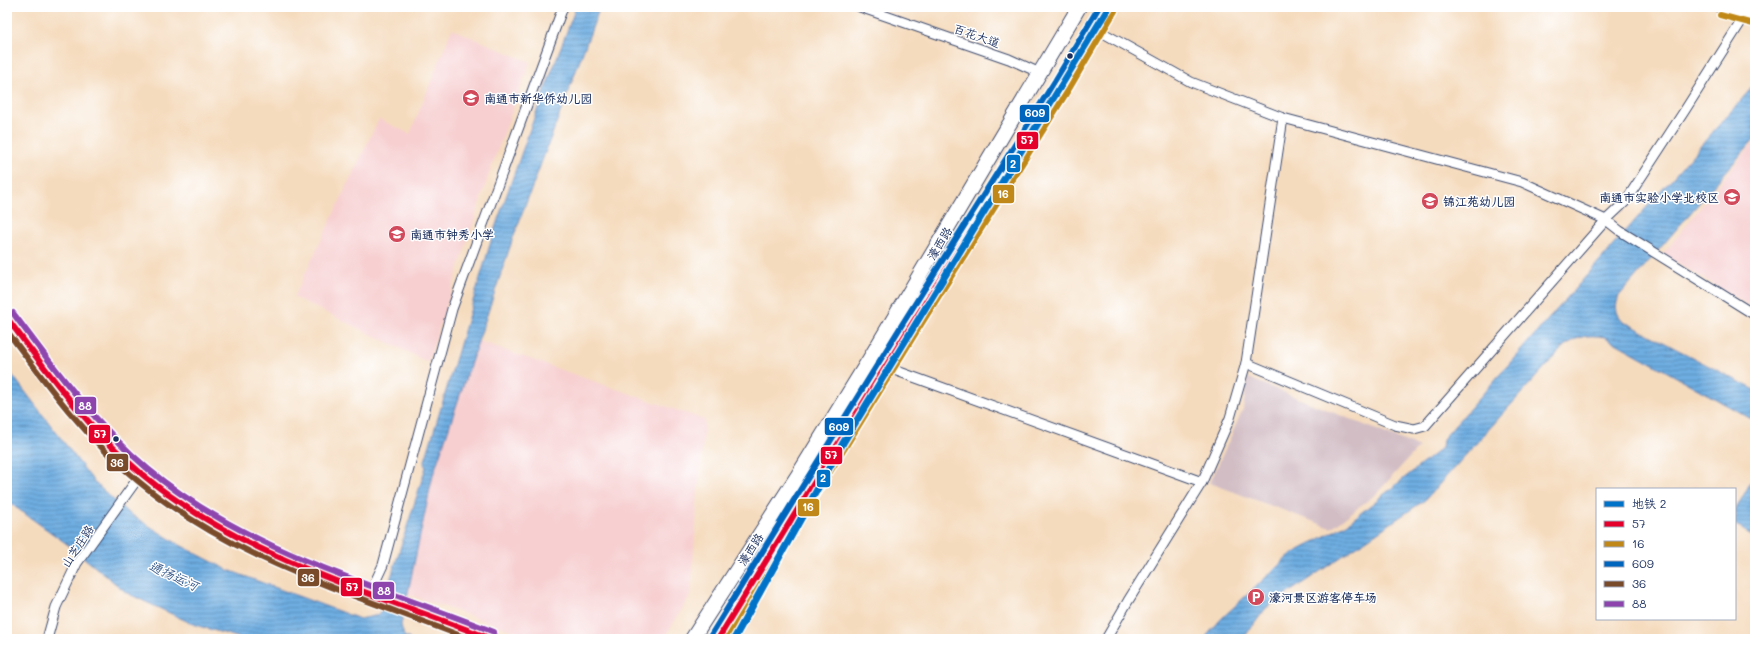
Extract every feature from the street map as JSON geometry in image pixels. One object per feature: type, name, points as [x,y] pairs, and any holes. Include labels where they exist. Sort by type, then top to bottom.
[{"type":"main road","name":"濠西路","points":[[692,639],[869,360],[1079,7]]},
{"type":"main road","name":"濠西路","points":[[718,639],[1096,29],[1108,7]]},
{"type":"main road","points":[[1722,7],[1750,15]]},
{"type":"street","points":[[374,595],[452,309],[563,7]]},
{"type":"street","name":"百花大道","points":[[860,7],[1010,59],[1040,73]]},
{"type":"street","points":[[1246,363],[1396,425],[1414,429],[1425,426],[1606,220],[1625,202],[1685,110],[1750,15]]},
{"type":"street","points":[[1096,29],[1191,82],[1283,118],[1522,182],[1606,220],[1620,231],[1755,315]]},
{"type":"street","points":[[1106,639],[1202,482],[1230,418],[1246,363],[1283,118]]},
{"type":"street","points":[[7,318],[54,380],[84,416],[141,474],[161,490],[228,533],[285,561],[491,639]]},
{"type":"street","points":[[886,367],[1202,482]]},
{"type":"street","name":"山芝庄路","points":[[47,639],[56,607],[77,563],[141,474]]},
{"type":"shaded area","name":"南通市钟秀小学","points":[[452,29],[530,62],[490,171],[428,362],[294,297],[379,119],[410,134]]},
{"type":"shaded area","name":"南通市实验小学北校区","points":[[1755,140],[1755,309],[1663,254]]},
{"type":"shaded area","points":[[467,337],[705,420],[698,491],[691,594],[664,639],[537,639],[404,593]]},
{"type":"shaded area","points":[[1248,378],[1419,447],[1376,494],[1331,528],[1210,483],[1243,409]]},
{"type":"water","name":"通扬运河","points":[[576,7],[600,7],[513,238],[433,475],[401,625],[404,636],[410,639],[244,639],[195,625],[127,593],[67,544],[7,501],[7,368],[95,483],[127,512],[178,544],[228,570],[360,619],[379,615],[426,467],[424,464],[495,228],[530,129]]},
{"type":"water","points":[[1755,84],[1755,138],[1619,296],[1616,306],[1618,315],[1623,321],[1755,390],[1755,421],[1605,337],[1588,336],[1579,338],[1564,346],[1425,500],[1266,608],[1243,639],[1204,639],[1221,619],[1290,555],[1347,524],[1442,448],[1443,439]]},
{"type":"water","points":[[1755,474],[1755,537],[1736,526],[1736,509]]},
{"type":"metro line","name":"2","points":[[734,639],[843,443],[1109,7]]},
{"type":"transit line","name":"609","points":[[711,635],[903,323],[1055,81],[1099,7]]},
{"type":"transit line","name":"57","points":[[718,639],[910,327],[1062,85],[1108,7]]},
{"type":"transit line","name":"16","points":[[727,639],[917,331],[1069,89],[1115,11]]},
{"type":"transit line","name":"16","points":[[1720,15],[1753,24]]},
{"type":"transit line","name":"88","points":[[13,313],[76,395],[110,433],[148,469],[186,498],[227,523],[270,545],[359,582],[494,632]]},
{"type":"transit line","name":"57","points":[[7,318],[70,401],[105,440],[143,475],[182,504],[223,529],[266,551],[355,588],[491,639]]},
{"type":"transit line","name":"36","points":[[7,331],[68,410],[85,429],[119,465],[175,509],[214,533],[297,573],[469,639]]},
{"type":"place","name":"南通市新华侨幼儿园","points":[[471,98]]},
{"type":"place","name":"南通市实验小学北校区","points":[[1732,197]]},
{"type":"place","name":"锦江苑幼儿园","points":[[1430,201]]},
{"type":"place","name":"南通市钟秀小学","points":[[397,234]]},
{"type":"place","name":"濠河景区游客停车场","points":[[1256,597]]}]
